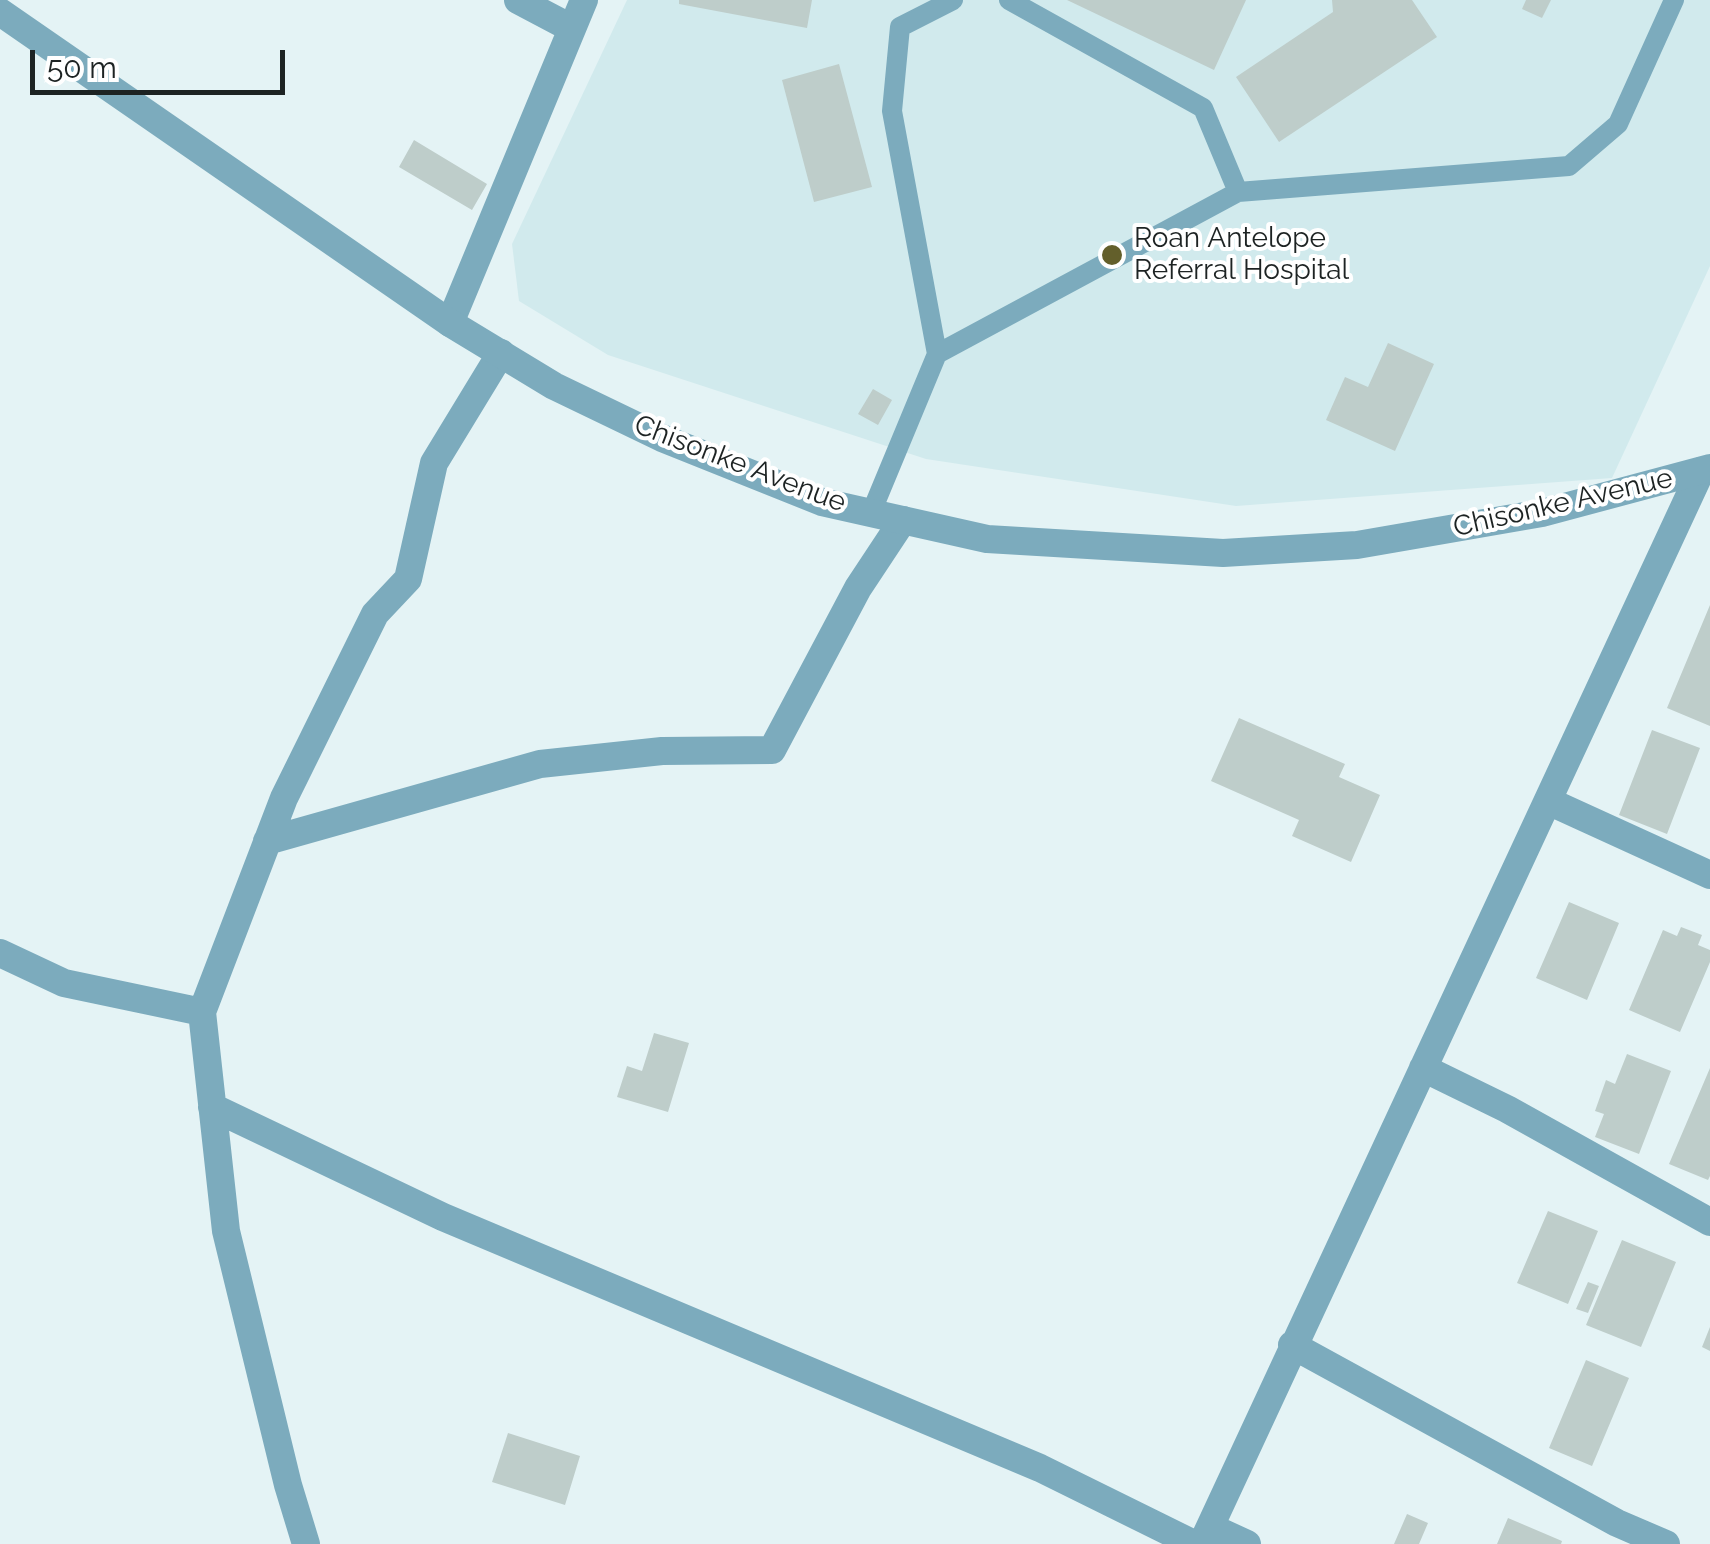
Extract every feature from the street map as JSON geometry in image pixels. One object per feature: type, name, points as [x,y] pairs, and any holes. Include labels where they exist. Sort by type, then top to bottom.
[{"type":"street","points":[[518,0],[571,28]]},
{"type":"street","points":[[450,323],[584,0]]},
{"type":"street","name":"Chisonke Avenue","points":[[0,12],[450,323],[554,386],[662,438],[822,502],[987,539],[1204,552],[1357,545],[1542,513],[1706,470]]},
{"type":"street","points":[[306,1544],[226,1230],[202,1012],[284,798],[375,614],[408,579],[434,463],[501,354]]},
{"type":"street","points":[[1202,1538],[1706,470]]},
{"type":"street","points":[[267,841],[540,764],[662,752],[772,750],[858,588],[904,520]]},
{"type":"street","points":[[1548,801],[1710,875]]},
{"type":"street","points":[[0,953],[64,984],[202,1012]]},
{"type":"street","points":[[1423,1068],[1508,1109],[1710,1222]]},
{"type":"street","points":[[212,1108],[443,1217],[1202,1538],[1247,1544]]},
{"type":"street","points":[[1292,1345],[1617,1523],[1666,1544]]},
{"type":"lane","points":[[871,513],[937,354],[892,111],[900,27],[954,0]]},
{"type":"lane","points":[[1009,0],[1203,108],[1238,192]]},
{"type":"lane","points":[[937,354],[1238,192],[1569,166],[1618,124],[1674,0]]},
{"type":"shaded area","name":"Roan Antelope Referral Hospital","points":[[627,0],[1710,0],[1710,266],[1612,478],[1236,506],[926,459],[608,355],[519,301],[512,244]]},
{"type":"building","points":[[679,0],[812,0],[807,28],[679,4]]},
{"type":"building","points":[[1067,0],[1246,0],[1214,70]]},
{"type":"building","points":[[1332,0],[1412,0],[1437,37],[1279,142],[1236,77],[1333,12]]},
{"type":"building","points":[[1526,0],[1551,0],[1542,18],[1522,9]]},
{"type":"building","points":[[839,64],[872,187],[814,202],[782,80]]},
{"type":"building","points":[[414,140],[487,184],[472,210],[399,167]]},
{"type":"building","points":[[1388,343],[1434,364],[1395,451],[1326,420],[1345,377],[1368,387]]},
{"type":"building","points":[[873,389],[892,400],[878,425],[858,414]]},
{"type":"building","points":[[1710,605],[1710,726],[1667,708]]},
{"type":"building","points":[[1239,718],[1345,764],[1339,777],[1380,795],[1351,862],[1292,836],[1299,820],[1211,781]]},
{"type":"building","points":[[1652,730],[1700,748],[1667,834],[1619,815]]},
{"type":"building","points":[[1569,902],[1619,923],[1587,1000],[1536,978]]},
{"type":"building","points":[[1681,927],[1702,935],[1698,945],[1710,950],[1710,962],[1680,1032],[1629,1010],[1663,930],[1677,936]]},
{"type":"building","points":[[654,1033],[689,1043],[668,1112],[617,1097],[627,1066],[642,1071]]},
{"type":"building","points":[[1627,1054],[1671,1071],[1639,1154],[1595,1137],[1604,1114],[1595,1111],[1606,1080],[1615,1084]]},
{"type":"building","points":[[1710,1068],[1710,1176],[1708,1180],[1669,1164]]},
{"type":"building","points":[[1548,1211],[1598,1231],[1568,1304],[1517,1283]]},
{"type":"building","points":[[1622,1240],[1676,1262],[1641,1347],[1586,1325]]},
{"type":"building","points":[[1588,1282],[1599,1286],[1588,1313],[1576,1309]]},
{"type":"building","points":[[1710,1327],[1710,1351],[1702,1347]]},
{"type":"building","points":[[1586,1360],[1629,1378],[1592,1466],[1549,1448]]},
{"type":"building","points":[[508,1433],[580,1456],[565,1505],[492,1482]]},
{"type":"building","points":[[1407,1514],[1428,1523],[1419,1544],[1394,1544]]},
{"type":"building","points":[[1508,1518],[1562,1541],[1561,1544],[1497,1544]]},
{"type":"place","name":"Roan Antelope Referral Hospital","points":[[1112,255]]}]
